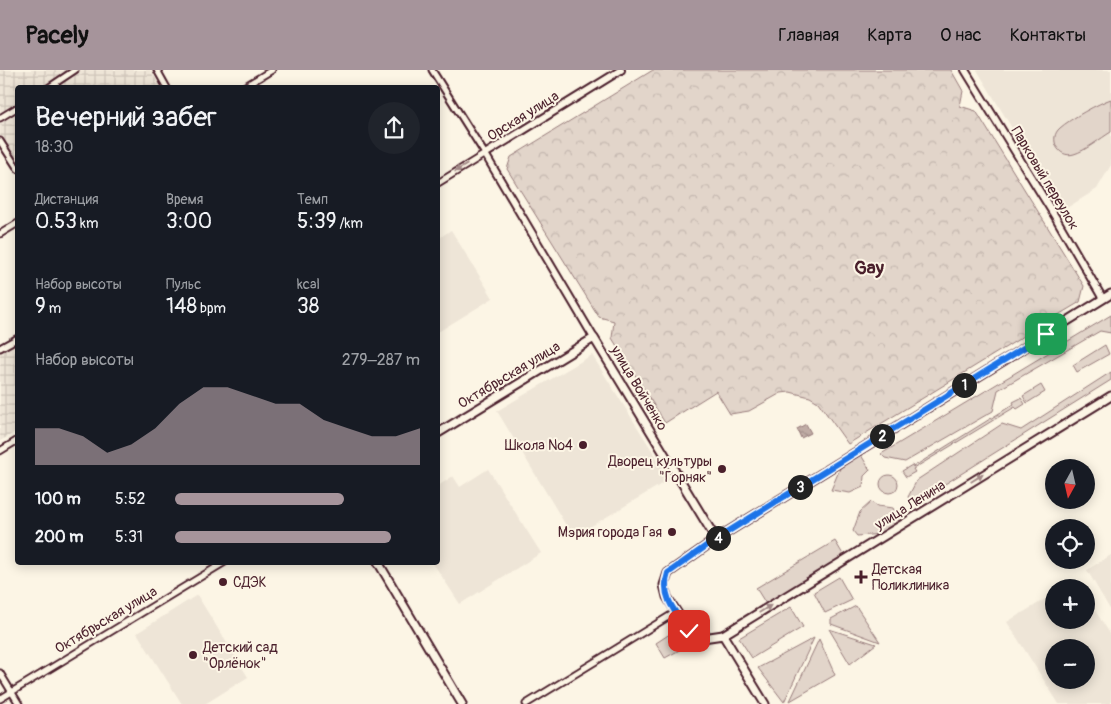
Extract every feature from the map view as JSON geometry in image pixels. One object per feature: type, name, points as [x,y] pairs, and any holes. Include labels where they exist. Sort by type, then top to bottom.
[{"type":"main road","points":[[765,704],[723,635],[703,638],[689,631],[667,597],[664,585],[668,573],[716,539],[1111,294]]},
{"type":"main road","name":"Октябрьская улица","points":[[440,432],[594,338]]},
{"type":"main road","name":"улица Войченко","points":[[594,338],[716,539]]},
{"type":"main road","name":"улица Ленина","points":[[723,635],[1111,396]]},
{"type":"main road","points":[[380,565],[462,704]]},
{"type":"street","points":[[52,85],[75,70]]},
{"type":"street","points":[[157,70],[166,85]]},
{"type":"street","points":[[247,85],[272,70]]},
{"type":"street","name":"улица Войченко","points":[[432,70],[485,154],[594,338]]},
{"type":"street","name":"Орская улица","points":[[440,182],[621,70]]},
{"type":"street","name":"Парковый переулок","points":[[965,70],[1103,299]]},
{"type":"street","points":[[0,118],[15,109]]},
{"type":"street","points":[[0,141],[15,164]]},
{"type":"street","points":[[0,234],[15,225]]},
{"type":"street","points":[[0,348],[15,340]]},
{"type":"street","points":[[0,451],[15,442]]},
{"type":"street","name":"Октябрьская улица","points":[[0,699],[220,565]]},
{"type":"street","points":[[526,704],[676,612]]},
{"type":"street","points":[[0,673],[19,704]]},
{"type":"shaded area","points":[[0,70],[150,70],[160,85],[15,85],[15,159],[0,135]]},
{"type":"shaded area","points":[[977,70],[1111,70],[1111,165],[1097,189],[1062,211]]},
{"type":"shaded area","points":[[451,230],[493,298],[440,331],[440,238]]},
{"type":"shaded area","points":[[15,342],[15,432],[0,441],[0,351]]},
{"type":"shaded area","name":"Школа №4","points":[[592,355],[670,479],[573,537],[497,411]]},
{"type":"shaded area","points":[[488,469],[541,553],[460,604],[434,565],[440,565],[440,485],[453,476],[460,487]]},
{"type":"shaded area","points":[[1111,555],[1111,611],[1095,584],[1095,579],[1092,579],[1087,570],[1095,569],[1095,565]]},
{"type":"shaded area","name":"Детский сад \"Орлёнок\"","points":[[197,595],[248,677],[205,704],[182,704],[137,633]]},
{"type":"shaded area","points":[[1045,599],[1045,629],[1095,629],[1095,611],[1111,635],[1111,704],[1059,704],[1049,689],[1095,689],[1095,639],[1045,639],[1045,682],[1007,622]]},
{"type":"green space","points":[[653,70],[951,70],[963,91],[960,106],[976,111],[1084,286],[1080,302],[1043,324],[1029,322],[1024,336],[848,444],[818,402],[810,397],[790,392],[781,393],[749,411],[730,414],[716,391],[665,423],[612,338],[614,321],[599,317],[507,169],[511,157]]},
{"type":"green space","points":[[1111,99],[1111,132],[1074,154],[1068,155],[1059,151],[1056,147],[1055,137],[1056,132],[1060,128],[1070,120]]},
{"type":"green space","points":[[1111,315],[1111,333],[1100,331],[998,390],[993,411],[905,462],[885,458],[881,454]]},
{"type":"green space","points":[[1105,345],[1109,354],[1077,372],[1073,365]]},
{"type":"green space","points":[[1111,372],[1111,380],[913,504],[908,497],[917,480],[1002,424],[1021,430]]},
{"type":"green space","points":[[1041,385],[1045,392],[1027,403],[1023,396]]},
{"type":"green space","points":[[1021,398],[1025,404],[1017,409],[1015,407],[913,469],[915,472],[906,477],[902,471],[912,465],[913,467]]},
{"type":"green space","points":[[861,455],[870,470],[864,476],[863,487],[850,493],[831,490],[841,466]]},
{"type":"green space","points":[[889,475],[895,478],[898,484],[895,490],[889,493],[883,490],[880,484],[883,478]]},
{"type":"green space","points":[[871,502],[877,506],[893,508],[900,522],[882,534],[857,536],[853,531],[860,512]]},
{"type":"green space","points":[[835,541],[844,556],[766,604],[756,588]]},
{"type":"green space","points":[[839,577],[852,600],[825,613],[814,592]]},
{"type":"green space","points":[[856,606],[880,642],[831,624],[831,619]]},
{"type":"green space","points":[[791,607],[803,627],[752,658],[739,638]]},
{"type":"green space","points":[[829,629],[876,644],[850,664]]},
{"type":"green space","points":[[676,630],[685,647],[665,658],[656,643]]},
{"type":"green space","points":[[814,638],[784,702],[758,668]]},
{"type":"green space","points":[[819,639],[835,675],[790,701]]},
{"type":"water","points":[[806,424],[811,433],[801,438],[797,429]]},
{"type":"place","name":"Школа №4","points":[[583,445]]},
{"type":"place","name":"Дворец культуры \"Горняк\"","points":[[722,469]]},
{"type":"place","name":"Мэрия города Гая","points":[[672,532]]},
{"type":"place","name":"Детская Поликлиника","points":[[861,577]]},
{"type":"place","name":"СДЭК","points":[[223,582]]},
{"type":"place","name":"Детский сад \"Орлёнок\"","points":[[193,655]]},
{"type":"district","name":"Gay","points":[[869,268]]},
{"type":"route","points":[[689,631],[667,597],[664,585],[668,573],[716,539],[1046,334]]}]
